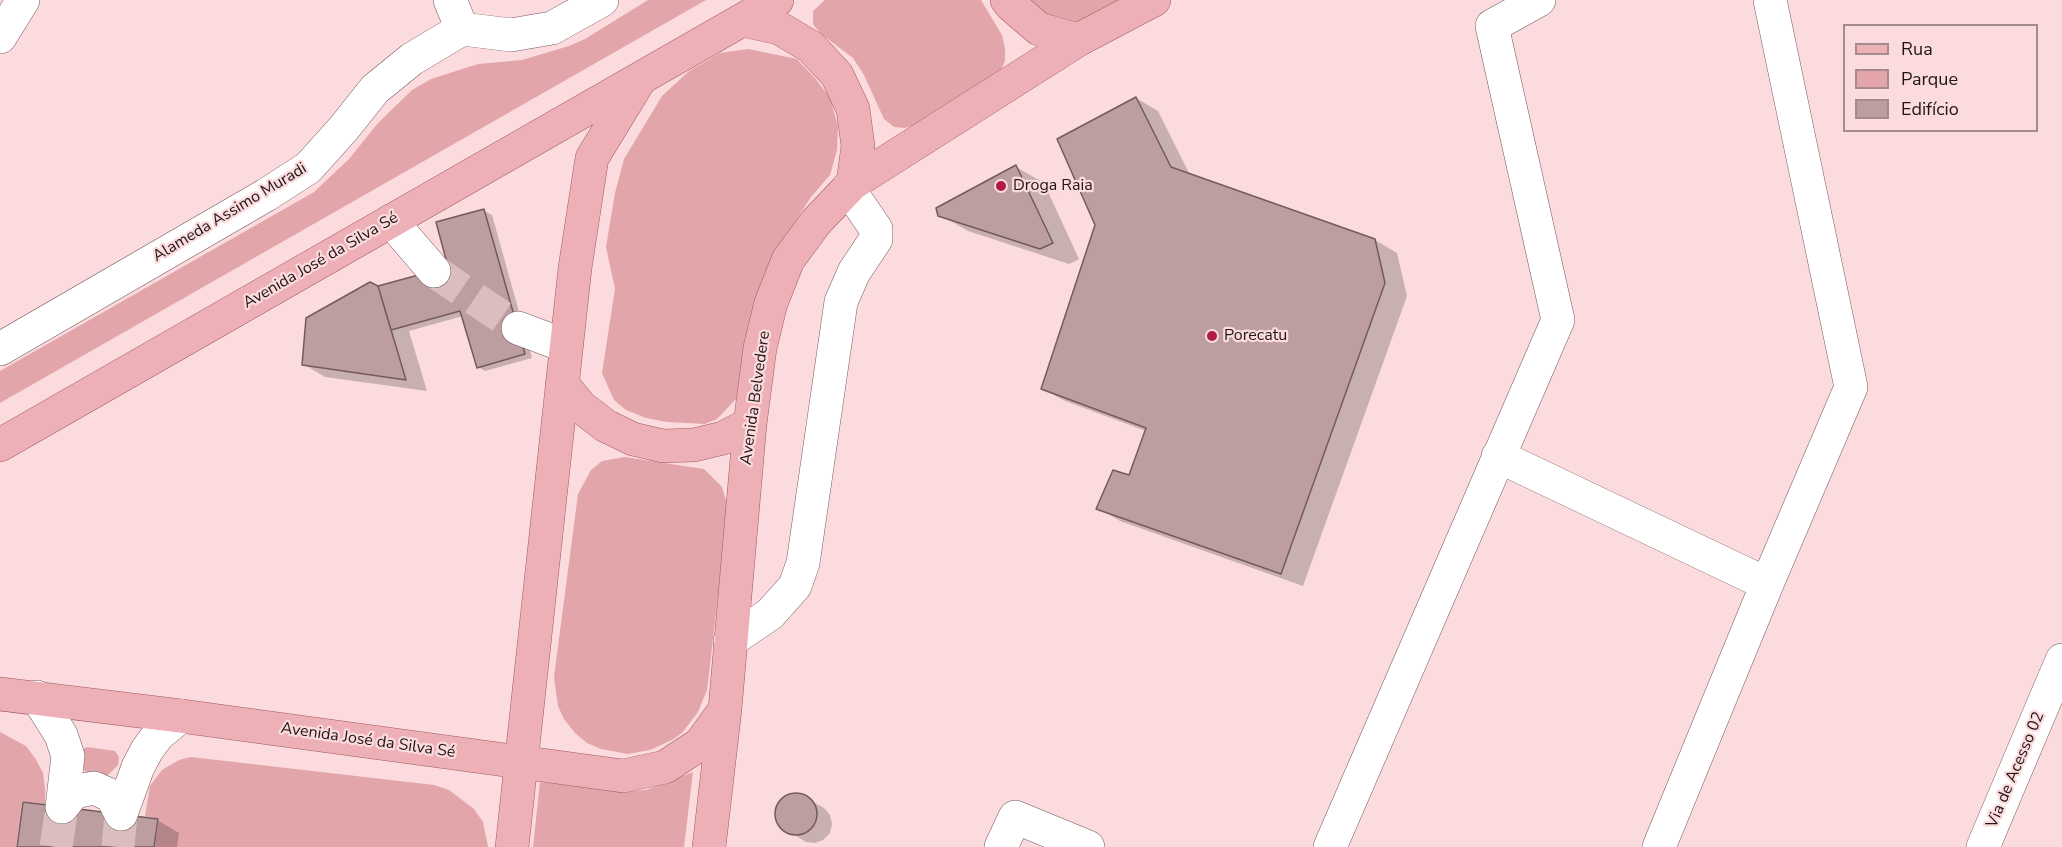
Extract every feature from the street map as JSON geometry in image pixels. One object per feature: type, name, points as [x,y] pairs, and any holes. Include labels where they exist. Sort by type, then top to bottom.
[{"type":"main road","points":[[512,847],[575,268],[592,158],[642,77],[777,0]]},
{"type":"main road","points":[[1007,0],[1039,29],[1078,40]]},
{"type":"main road","name":"Avenida Belvedere","points":[[709,847],[725,710],[750,424],[760,348],[771,303],[788,260],[816,222],[850,185],[1078,40],[1154,0]]},
{"type":"main road","points":[[742,20],[779,28],[811,47],[837,75],[853,109],[858,146],[850,185]]},
{"type":"main road","name":"Avenida José da Silva Sé","points":[[2,445],[642,77]]},
{"type":"main road","points":[[562,384],[581,407],[606,426],[633,439],[653,444],[694,445],[723,438],[750,424]]},
{"type":"main road","points":[[0,670],[37,698]]},
{"type":"main road","name":"Avenida José da Silva Sé","points":[[0,694],[181,716],[623,776],[665,767],[700,744],[725,710]]},
{"type":"street","points":[[0,37],[23,0]]},
{"type":"street","name":"Alameda Assimo Muradi","points":[[0,349],[256,201],[308,168],[375,89],[412,59],[456,15],[511,35],[552,28],[602,0]]},
{"type":"street","points":[[1330,847],[1558,320],[1492,26],[1539,0]]},
{"type":"street","points":[[1659,847],[1851,387],[1770,0]]},
{"type":"street","points":[[730,642],[770,614],[795,586],[804,563],[841,302],[854,272],[876,239],[876,229],[850,185]]},
{"type":"street","points":[[391,221],[434,271]]},
{"type":"street","points":[[518,328],[566,346]]},
{"type":"street","points":[[1498,456],[1767,584]]},
{"type":"street","name":"Via de Acesso 02","points":[[1983,847],[2062,660]]},
{"type":"street","points":[[37,698],[61,735],[68,756],[62,807],[74,792],[94,788],[112,796],[121,814],[138,767],[147,750],[158,735],[181,716]]},
{"type":"street","points":[[1001,847],[1015,817],[1088,847]]},
{"type":"green space","points":[[648,0],[706,0],[0,403],[0,371],[314,192],[349,159],[378,123],[412,90],[431,79],[478,64],[522,60],[569,46],[585,39]]},
{"type":"green space","points":[[825,0],[981,0],[1002,35],[1005,61],[1001,70],[914,125],[905,128],[894,127],[884,119],[864,75],[853,58],[820,33],[813,24],[813,11]]},
{"type":"green space","points":[[1026,0],[1131,0],[1083,24],[1055,24]]},
{"type":"green space","points":[[748,49],[797,59],[815,78],[830,98],[838,126],[837,150],[830,175],[811,197],[781,244],[736,399],[717,419],[705,424],[667,422],[646,418],[626,410],[614,400],[602,373],[615,289],[606,247],[615,193],[624,159],[662,96],[689,71],[720,53]]},
{"type":"green space","points":[[625,457],[704,469],[722,487],[728,508],[707,690],[698,712],[682,733],[650,750],[628,754],[601,749],[587,743],[575,733],[564,719],[558,706],[554,677],[578,494],[591,470],[602,461]]},
{"type":"green space","points":[[0,732],[26,746],[43,773],[45,787],[45,804],[22,801],[16,847],[0,847]]},
{"type":"green space","points":[[87,747],[115,751],[119,757],[118,765],[108,775],[87,773],[82,767],[81,750]]},
{"type":"green space","points":[[191,757],[434,785],[449,790],[474,809],[483,822],[488,847],[155,847],[159,819],[145,816],[150,786],[162,770],[179,760]]},
{"type":"green space","points":[[693,772],[684,847],[533,847],[540,782],[626,791],[646,790]]},
{"type":"building","name":"Porecatu","points":[[1136,97],[1171,167],[1375,239],[1385,283],[1281,574],[1096,509],[1113,470],[1129,475],[1146,428],[1041,389],[1095,225],[1057,139]]},
{"type":"building","name":"Droga Raia","points":[[1016,165],[1053,243],[1040,249],[938,216],[936,208]]},
{"type":"building","points":[[484,209],[525,354],[477,368],[460,311],[391,330],[378,286],[448,267],[436,222]]},
{"type":"building","points":[[370,282],[378,286],[406,380],[302,365],[306,318]]},
{"type":"building","points":[[796,793],[811,799],[817,814],[811,829],[796,835],[781,829],[775,814],[781,799]]},
{"type":"building","points":[[23,802],[158,819],[154,847],[17,847]]},
{"type":"tunnel","points":[[434,271],[518,328]]},
{"type":"tunnel","points":[[56,847],[62,807]]},
{"type":"tunnel","points":[[118,847],[121,814]]},
{"type":"place","name":"Droga Raia","points":[[1001,186]]},
{"type":"place","name":"Porecatu","points":[[1212,336]]}]
